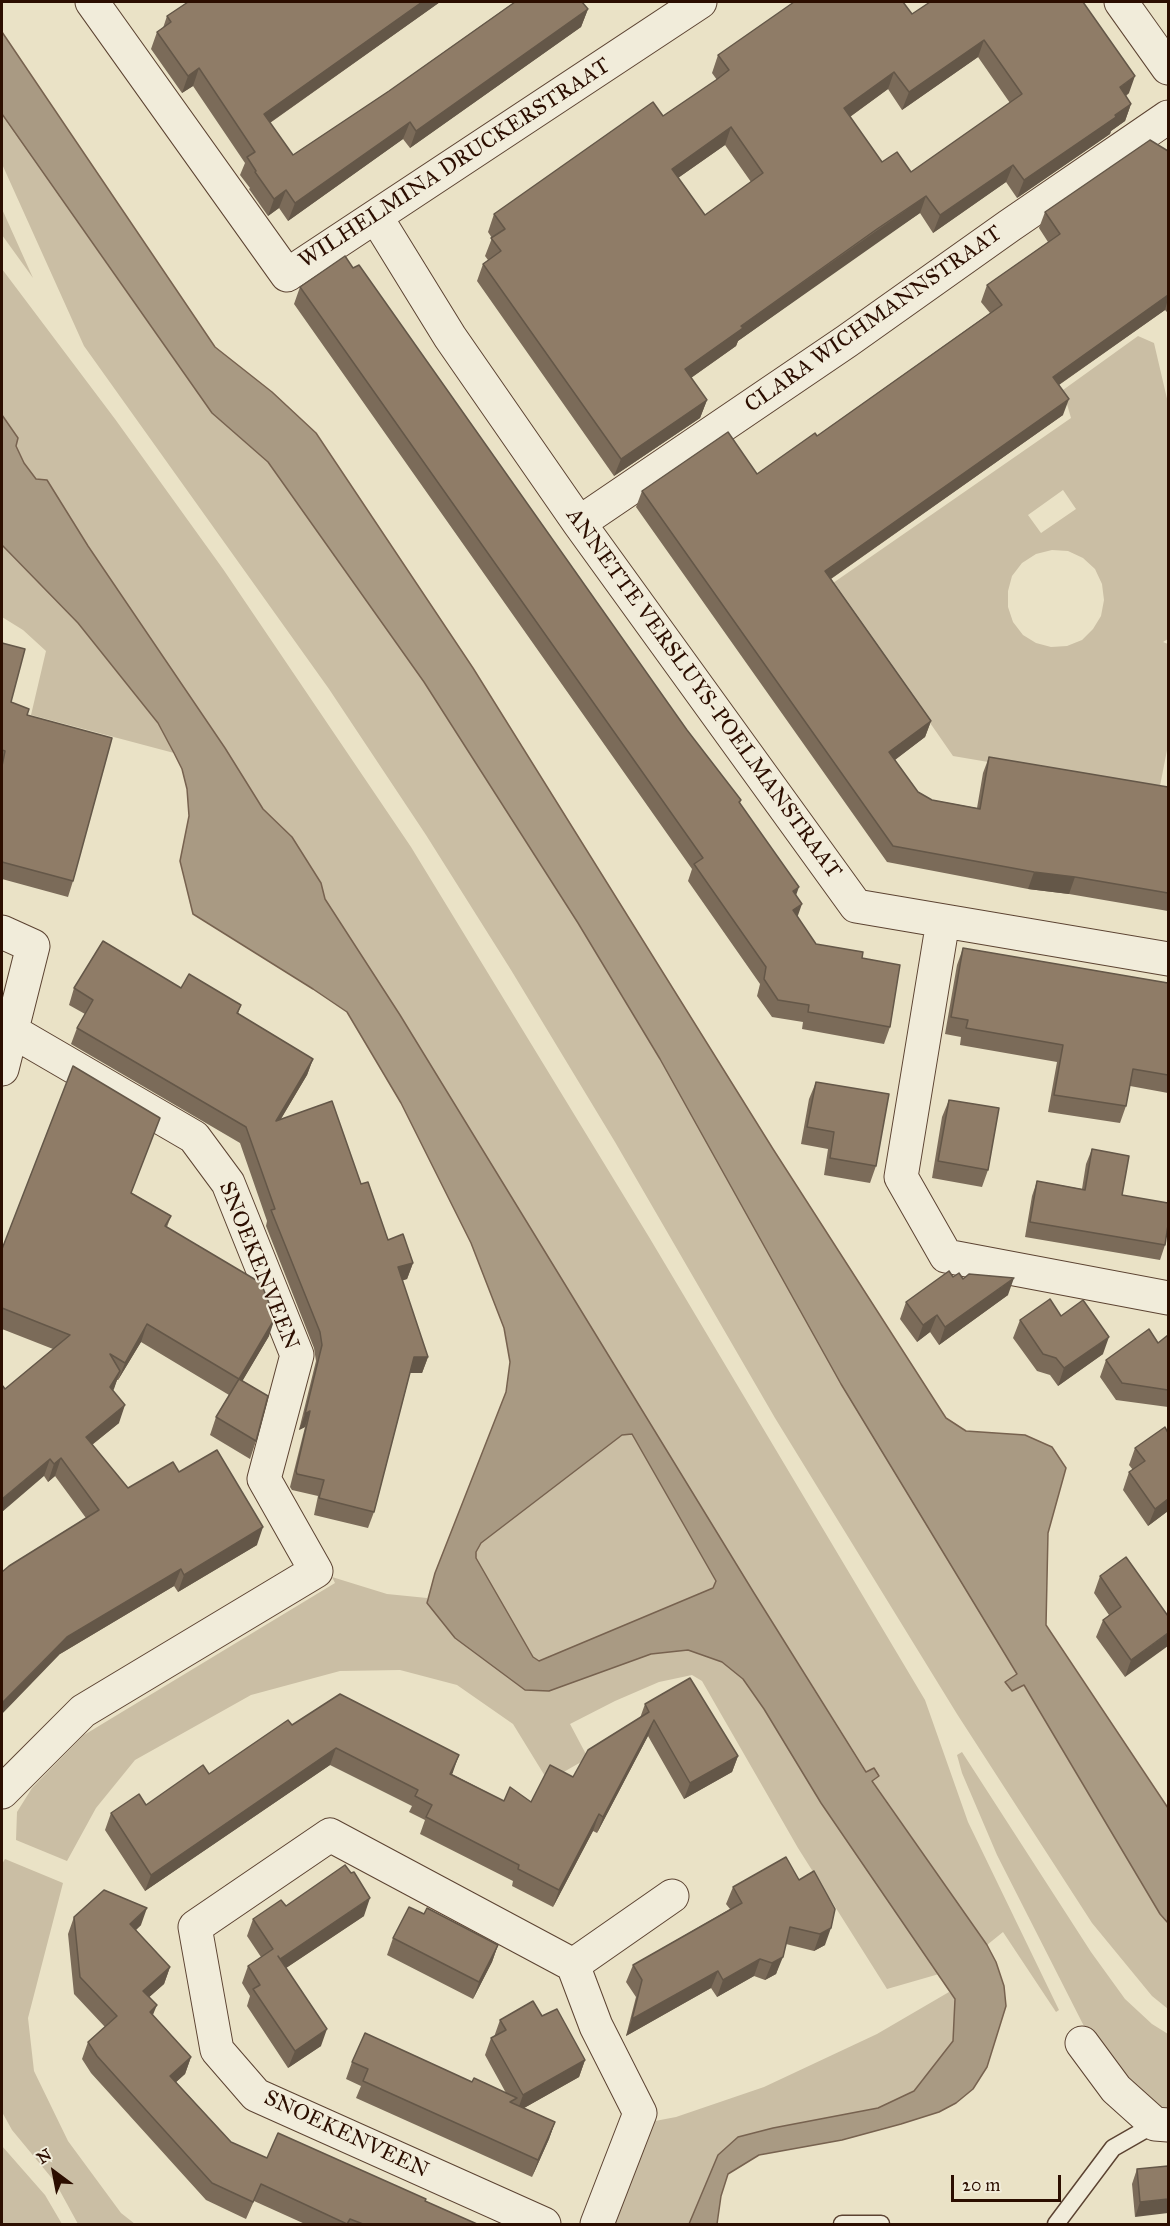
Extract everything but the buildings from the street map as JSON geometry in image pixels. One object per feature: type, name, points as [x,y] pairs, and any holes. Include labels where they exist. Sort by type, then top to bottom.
[{"type":"street","name":"WILHELMINA DRUCKERSTRAAT","points":[[100,13],[287,275],[700,2]]},
{"type":"street","points":[[1121,2],[1168,68]]},
{"type":"street","name":"CLARA WICHMANNSTRAAT","points":[[579,523],[847,341],[1168,117]]},
{"type":"street","name":"ANNETTE VERSLUYS-POELMANSTRAAT","points":[[375,217],[450,337],[579,523],[856,906],[1168,959]]},
{"type":"street","points":[[943,921],[901,1177],[946,1257],[1168,1298]]},
{"type":"street","points":[[2,932],[33,946],[2,1069]]},
{"type":"street","name":"SNOEKENVEEN","points":[[2,1792],[83,1711],[316,1571],[264,1479],[297,1355],[228,1183],[194,1137],[12,1031]]},
{"type":"street","name":"SNOEKENVEEN","points":[[544,2224],[256,2095],[217,2050],[195,1927],[330,1835],[573,1965]]},
{"type":"street","points":[[597,2224],[640,2113],[596,2026],[573,1965],[672,1896]]},
{"type":"street","points":[[1082,2043],[1116,2089],[1164,2124]]},
{"type":"lane","points":[[1056,2224],[1113,2148],[1164,2124]]},
{"type":"lane","points":[[842,2224],[881,2224]]},
{"type":"shaded area","points":[[2,32],[215,347],[272,392],[316,433],[473,668],[773,1149],[946,1418],[966,1431],[1025,1435],[1052,1447],[1066,1468],[1048,1533],[1046,1625],[1168,1808],[1168,1923],[1160,1914],[1024,1685],[1012,1691],[1005,1682],[1017,1674],[841,1384],[660,1059],[578,923],[424,682],[268,462],[212,413],[2,114]]},
{"type":"shaded area","points":[[3,117],[212,413],[268,462],[424,682],[578,923],[660,1059],[1017,1674],[1006,1682],[1023,1684],[1160,1914],[1168,1923],[1168,2009],[1152,1996],[1092,1923],[957,1714],[775,1418],[615,1142],[426,835],[329,689],[84,346],[2,164]]},
{"type":"shaded area","points":[[2,209],[33,278],[2,235]]},
{"type":"shaded area","points":[[2,269],[115,419],[223,569],[411,847],[649,1237],[925,1700],[968,1822],[1059,2010],[1056,2012],[1003,1932],[987,1945],[872,1780],[879,1776],[874,1768],[867,1772],[754,1593],[400,1015],[325,899],[321,883],[292,837],[263,809],[225,748],[88,546],[47,480],[36,479],[24,463],[16,446],[18,438],[2,415]]},
{"type":"shaded area","points":[[1138,336],[1154,343],[1168,403],[1168,639],[1163,642],[1168,644],[1168,745],[1159,791],[953,756],[833,583],[1071,418],[1063,390]],"holes":[[[1063,490],[1076,509],[1041,533],[1028,515]],[[1052,550],[1068,551],[1083,558],[1095,569],[1102,584],[1104,600],[1101,616],[1082,640],[1067,646],[1051,647],[1036,643],[1023,635],[1013,622],[1008,607],[1008,591],[1012,576],[1022,563],[1036,554]]]},
{"type":"shaded area","points":[[2,415],[18,438],[16,446],[24,463],[36,479],[47,480],[88,546],[225,748],[263,809],[292,837],[321,883],[325,899],[400,1015],[866,1772],[874,1768],[879,1776],[872,1781],[987,1945],[996,1962],[1004,1986],[1006,2006],[987,2067],[973,2089],[956,2103],[939,2112],[842,2140],[759,2155],[728,2174],[721,2196],[717,2224],[689,2224],[718,2155],[738,2137],[878,2108],[914,2091],[953,2041],[955,1999],[821,1803],[764,1709],[743,1679],[722,1662],[688,1650],[651,1654],[549,1691],[525,1690],[455,1638],[427,1603],[435,1573],[506,1392],[510,1362],[504,1328],[471,1243],[401,1103],[347,1012],[193,914],[180,861],[189,816],[187,789],[182,769],[174,753],[158,723],[78,623],[2,545]],"holes":[[[632,1434],[716,1581],[713,1588],[539,1661],[533,1657],[476,1558],[476,1552],[481,1543],[622,1435]]]},
{"type":"shaded area","points":[[2,545],[78,623],[158,723],[174,753],[31,715],[46,651],[23,630],[2,617]]},
{"type":"shaded area","points":[[632,1434],[716,1581],[713,1588],[539,1661],[533,1657],[476,1558],[476,1552],[480,1543],[622,1435]]},
{"type":"shaded area","points":[[332,1577],[387,1594],[427,1598],[427,1603],[549,1691],[651,1654],[688,1650],[722,1662],[743,1679],[764,1709],[821,1803],[939,1974],[887,1989],[798,1848],[702,1681],[692,1675],[659,1682],[570,1724],[588,1758],[548,1781],[513,1724],[457,1685],[400,1670],[340,1671],[251,1695],[135,1760],[96,1808],[67,1861],[16,1840],[17,1812],[32,1788],[84,1735],[335,1583]]},
{"type":"shaded area","points":[[962,1752],[1091,1952],[1125,1999],[1152,2024],[1168,2034],[1168,2112],[1145,2102],[1090,2038],[997,1855],[962,1773],[957,1755]]},
{"type":"shaded area","points":[[5,1859],[63,1883],[28,2018],[34,2071],[68,2141],[121,2213],[135,2224],[78,2224],[55,2182],[12,2130],[2,2112],[2,1864]]},
{"type":"shaded area","points":[[949,1992],[955,1999],[953,2041],[914,2091],[878,2108],[738,2137],[718,2155],[689,2224],[613,2224],[655,2121],[676,2117],[764,2087],[877,2034]]},
{"type":"shaded area","points":[[2,2146],[45,2195],[62,2224],[2,2224]]}]
